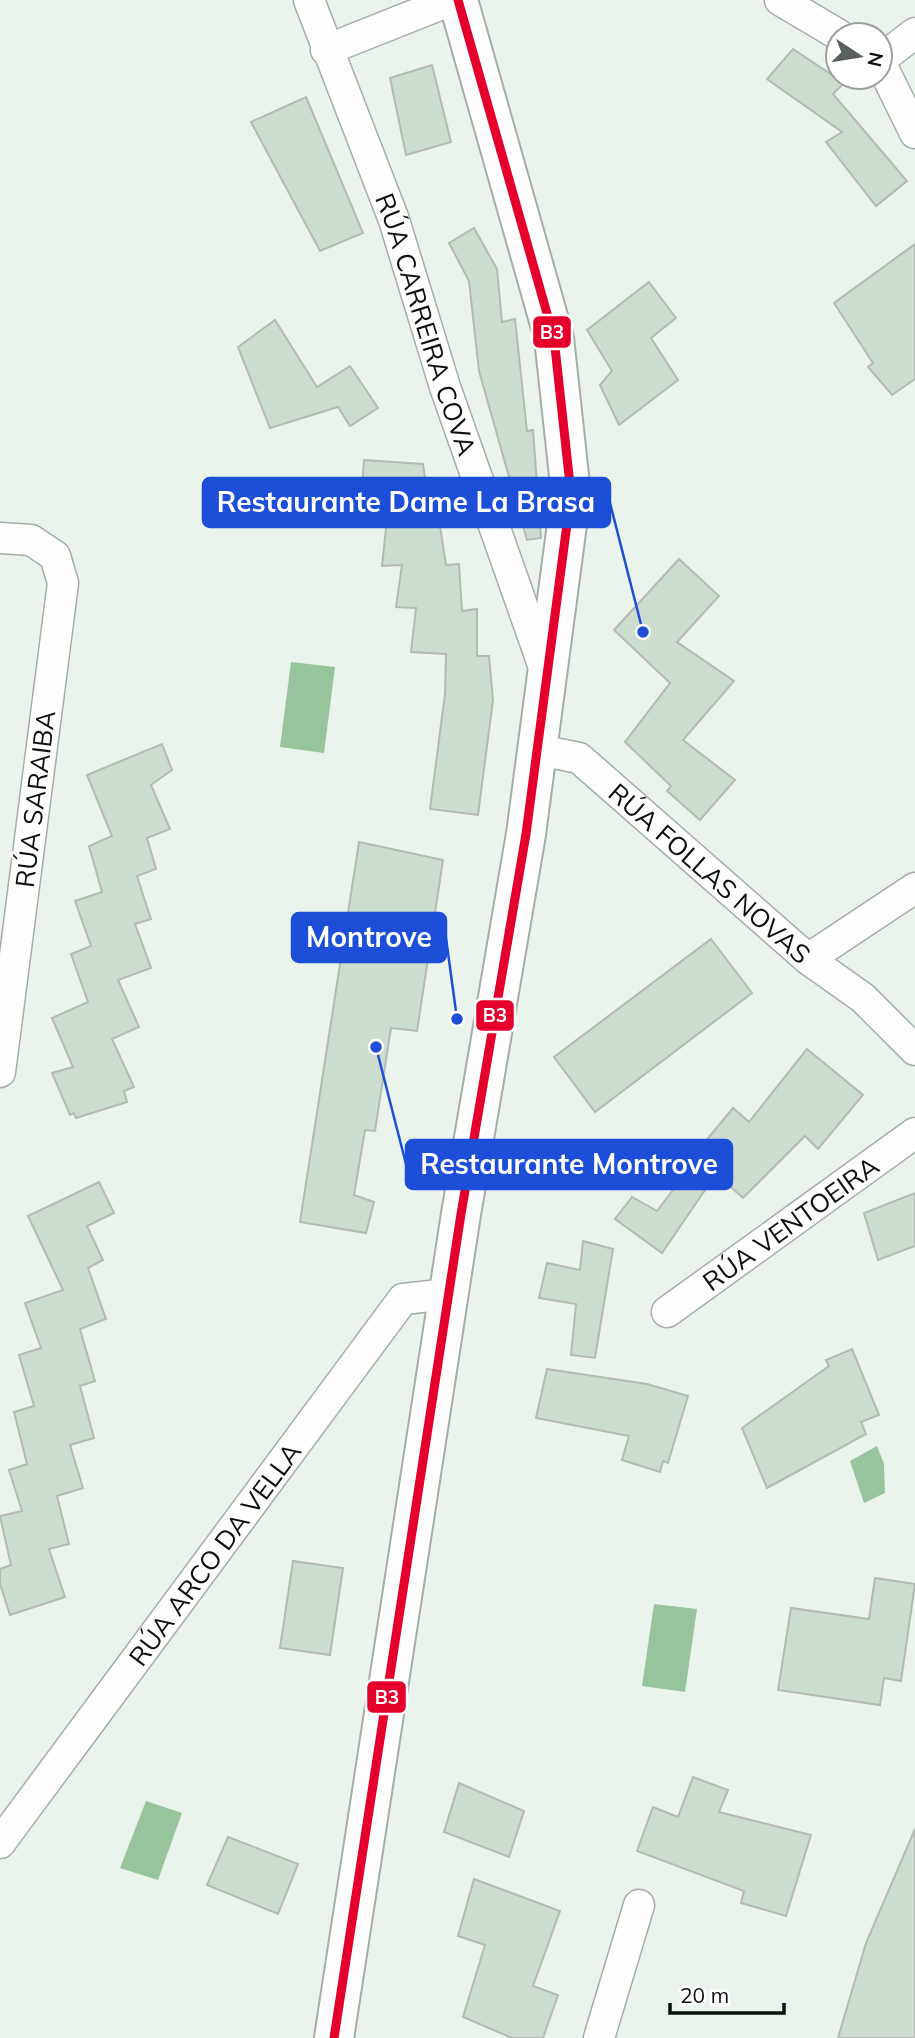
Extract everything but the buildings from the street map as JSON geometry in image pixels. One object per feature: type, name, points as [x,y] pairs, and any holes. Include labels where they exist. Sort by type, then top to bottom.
[{"type":"street","name":"RÚA CARREIRA COVA","points":[[309,0],[326,50],[394,220],[445,387],[548,680]]},
{"type":"street","points":[[326,50],[452,0]]},
{"type":"street","points":[[334,2038],[449,1294],[539,750],[571,494],[554,338],[457,0]]},
{"type":"street","points":[[780,0],[824,26]]},
{"type":"street","points":[[894,50],[915,33]]},
{"type":"street","points":[[894,90],[915,133]]},
{"type":"street","name":"RÚA SARAIBA","points":[[0,538],[31,540],[55,556],[63,583],[0,1072]]},
{"type":"street","name":"RÚA FOLLAS NOVAS","points":[[539,750],[579,758],[808,959],[915,888]]},
{"type":"street","points":[[808,959],[863,998],[915,1050]]},
{"type":"street","name":"RÚA VENTOEIRA","points":[[667,1312],[915,1133]]},
{"type":"street","name":"RÚA ARCO DA VELLA","points":[[0,1843],[403,1299],[449,1294]]},
{"type":"street","points":[[598,2038],[639,1905]]},
{"type":"shaded area","points":[[291,662],[335,667],[324,753],[280,747]]},
{"type":"shaded area","points":[[877,1446],[884,1464],[885,1493],[864,1503],[850,1461]]},
{"type":"shaded area","points":[[654,1604],[697,1609],[685,1692],[642,1686]]},
{"type":"shaded area","points":[[146,1801],[182,1813],[158,1880],[120,1868]]},
{"type":"transit line","name":"B3","points":[[334,2038],[461,1214],[526,834],[571,494],[554,338],[458,0]]},
{"type":"place","name":"Restaurante Dame La Brasa","points":[[643,632]]},
{"type":"place","name":"Montrove","points":[[457,1019]]},
{"type":"place","name":"Restaurante Montrove","points":[[376,1047]]}]
